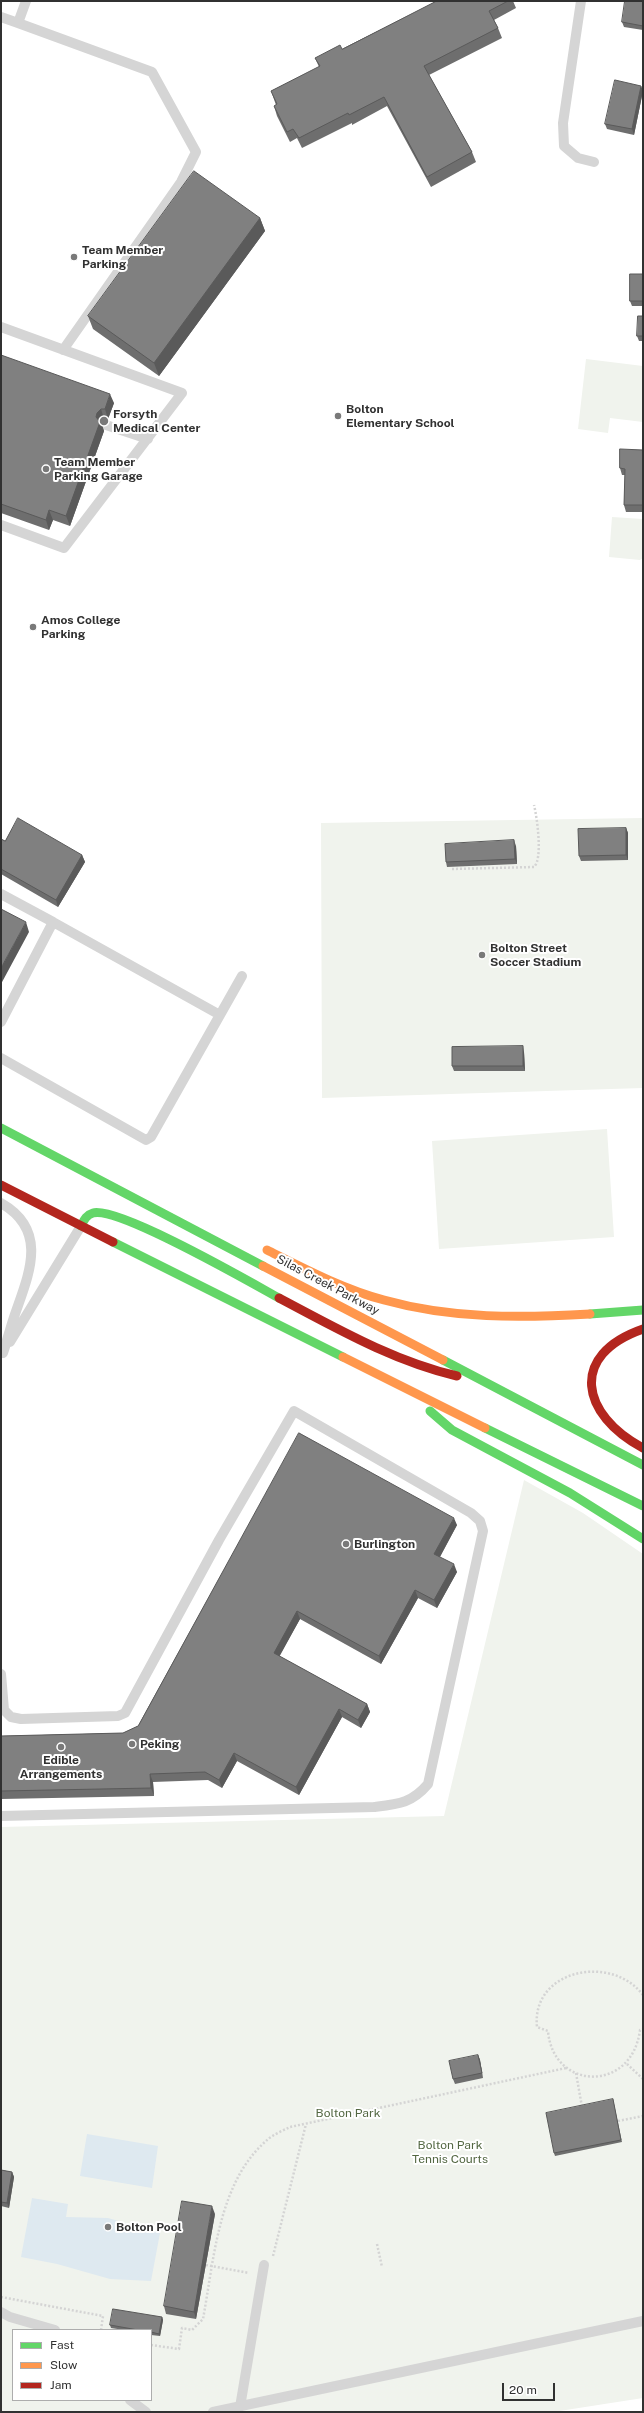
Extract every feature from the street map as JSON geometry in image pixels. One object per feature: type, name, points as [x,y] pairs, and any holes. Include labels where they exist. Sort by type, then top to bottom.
[{"type":"main road","name":"Silas Creek Parkway","points":[[1,1128],[643,1465]]},
{"type":"main road","points":[[1,1185],[280,1324],[408,1391],[643,1506]]},
{"type":"main road","points":[[161,1211],[210,1228]]},
{"type":"main road","points":[[81,1226],[86,1217],[94,1213],[112,1214],[182,1246],[340,1330],[393,1356],[435,1371],[484,1381]]},
{"type":"main road","points":[[260,1246],[329,1280],[383,1300],[417,1308],[494,1317],[540,1317],[643,1310]]},
{"type":"main road","points":[[643,1329],[622,1337],[602,1354],[594,1369],[592,1389],[597,1408],[604,1419],[620,1434],[643,1448]]},
{"type":"main road","points":[[408,1391],[452,1430],[570,1493],[643,1540]]},
{"type":"lane","points":[[18,23],[26,1]]},
{"type":"lane","points":[[581,1],[563,123],[564,146],[578,158],[594,162]]},
{"type":"lane","points":[[1,17],[152,72],[196,152],[181,182],[63,350]]},
{"type":"lane","points":[[1,327],[182,393],[64,548],[1,525]]},
{"type":"lane","points":[[106,425],[148,439]]},
{"type":"lane","points":[[1,894],[54,922],[220,1016]]},
{"type":"lane","points":[[1,1022],[54,922]]},
{"type":"lane","points":[[1,1058],[146,1140],[151,1137],[242,976]]},
{"type":"lane","points":[[1,1203],[14,1210],[29,1234],[32,1259],[29,1273],[2,1355]]},
{"type":"lane","points":[[2,1355],[81,1226]]},
{"type":"lane","points":[[1,1674],[4,1710],[11,1717],[21,1719],[111,1716],[125,1713],[219,1540],[294,1411],[471,1513],[480,1521],[483,1531],[428,1784],[417,1797],[396,1805],[374,1807],[1,1816]]},
{"type":"lane","points":[[240,2407],[264,2265]]},
{"type":"lane","points":[[1,2312],[10,2317],[52,2329]]},
{"type":"lane","points":[[213,2412],[643,2320]]},
{"type":"lane","points":[[131,2401],[146,2412]]},
{"type":"path","points":[[452,869],[528,868],[536,865],[538,857],[537,817],[534,805]]},
{"type":"path","points":[[643,1995],[629,1982],[606,1972],[582,1972],[569,1976],[551,1988],[535,2014],[537,2027],[548,2031],[549,2045],[566,2068],[587,2076],[606,2076],[627,2064],[635,2053],[640,2030],[643,2029]]},
{"type":"path","points":[[627,2064],[643,2079]]},
{"type":"path","points":[[152,2345],[179,2349],[182,2328],[192,2330],[203,2319],[223,2210],[248,2160],[266,2140],[290,2127],[566,2068]]},
{"type":"path","points":[[576,2073],[583,2108]]},
{"type":"path","points":[[618,2121],[643,2116]]},
{"type":"path","points":[[264,2265],[270,2266],[306,2124]]},
{"type":"path","points":[[377,2244],[382,2267]]},
{"type":"path","points":[[206,2265],[246,2272]]},
{"type":"path","points":[[1,2297],[104,2316],[101,2329]]},
{"type":"green space","points":[[586,359],[643,366],[643,422],[610,418],[608,433],[578,429]]},
{"type":"green space","points":[[612,517],[643,519],[643,558],[640,560],[609,557]]},
{"type":"green space","name":"Bolton Street Soccer Stadium","points":[[643,818],[643,1088],[322,1098],[321,823]]},
{"type":"green space","points":[[607,1129],[614,1237],[439,1249],[432,1141]]},
{"type":"green space","name":"Bolton Park","points":[[524,1480],[583,1513],[643,1554],[643,2398],[553,2412],[1,2412],[1,1827],[444,1816]]},
{"type":"shaded area","points":[[87,2134],[158,2146],[152,2188],[80,2176]]},
{"type":"shaded area","points":[[32,2198],[68,2204],[66,2217],[108,2218],[160,2233],[151,2281],[110,2279],[57,2264],[21,2257]]},
{"type":"building","points":[[437,1],[508,1],[489,11],[498,28],[424,66],[472,152],[427,177],[384,97],[349,115],[348,113],[299,138],[293,129],[287,132],[274,106],[277,104],[271,91],[320,66],[315,58],[340,45],[342,49]]},
{"type":"building","points":[[625,1],[643,1],[643,26],[622,22]]},
{"type":"building","points":[[615,80],[641,86],[632,129],[605,124]]},
{"type":"building","points":[[194,171],[260,218],[154,363],[88,316]]},
{"type":"building","points":[[630,274],[643,274],[643,301],[630,301]]},
{"type":"building","points":[[638,316],[643,316],[643,336],[637,336]]},
{"type":"building","name":"Team Member Parking Garage","points":[[1,355],[110,394],[105,409],[101,409],[97,413],[96,417],[100,422],[66,516],[49,510],[46,520],[1,504]]},
{"type":"building","points":[[620,449],[643,450],[643,505],[624,505],[625,469],[620,468]]},
{"type":"building","points":[[18,818],[82,855],[56,900],[1,869],[1,839],[5,841]]},
{"type":"building","points":[[626,828],[626,855],[579,856],[578,829]]},
{"type":"building","points":[[514,840],[515,859],[446,862],[445,844]]},
{"type":"building","points":[[1,909],[26,922],[1,968]]},
{"type":"building","points":[[523,1046],[523,1066],[452,1066],[452,1047]]},
{"type":"building","points":[[299,1433],[454,1518],[434,1554],[454,1564],[434,1600],[415,1590],[379,1656],[297,1611],[274,1653],[367,1704],[358,1720],[339,1709],[296,1787],[234,1753],[219,1780],[205,1772],[150,1774],[151,1788],[1,1791],[1,1736],[123,1733],[138,1726]]},
{"type":"building","points":[[478,2055],[482,2073],[453,2079],[449,2061]]},
{"type":"building","points":[[613,2099],[621,2140],[554,2153],[546,2113]]},
{"type":"building","points":[[1,2170],[12,2172],[7,2203],[1,2202]]},
{"type":"building","points":[[182,2201],[212,2206],[194,2312],[164,2306]]},
{"type":"building","points":[[113,2309],[162,2317],[159,2334],[152,2332],[152,2329],[132,2329],[110,2325]]},
{"type":"traffic: fast","points":[[1,1128],[263,1266]]},
{"type":"traffic: fast","points":[[81,1226],[87,1216],[93,1213],[107,1214],[129,1221],[214,1262],[279,1298]]},
{"type":"traffic: fast","points":[[113,1242],[343,1357]]},
{"type":"traffic: fast","points":[[590,1314],[643,1310]]},
{"type":"traffic: fast","points":[[443,1360],[643,1465]]},
{"type":"traffic: fast","points":[[430,1411],[452,1430],[570,1493],[643,1539]]},
{"type":"traffic: fast","points":[[485,1428],[643,1506]]},
{"type":"traffic: slow","points":[[267,1250],[324,1278],[354,1290],[384,1300],[435,1311],[487,1316],[590,1314]]},
{"type":"traffic: slow","points":[[263,1266],[443,1360]]},
{"type":"traffic: slow","points":[[343,1357],[485,1428]]},
{"type":"traffic: jam","points":[[1,1185],[113,1242]]},
{"type":"traffic: jam","points":[[279,1298],[365,1343],[410,1362],[457,1376]]},
{"type":"traffic: jam","points":[[643,1329],[619,1340],[603,1354],[594,1369],[592,1386],[596,1403],[606,1419],[622,1434],[643,1448]]},
{"type":"place","name":"Team Member Parking","points":[[74,257]]},
{"type":"place","name":"Bolton Elementary School","points":[[338,416]]},
{"type":"place","name":"Forsyth Medical Center","points":[[104,421]]},
{"type":"place","name":"Team Member Parking Garage","points":[[46,469]]},
{"type":"place","name":"Amos College Parking","points":[[33,627]]},
{"type":"place","name":"Bolton Street Soccer Stadium","points":[[482,955]]},
{"type":"place","name":"Burlington","points":[[346,1544]]},
{"type":"place","name":"Peking","points":[[132,1744]]},
{"type":"place","name":"Edible Arrangements","points":[[61,1747]]},
{"type":"place","name":"Bolton Pool","points":[[108,2227]]},
{"type":"park label","name":"Bolton Park Tennis Courts","points":[[450,2152]]}]
